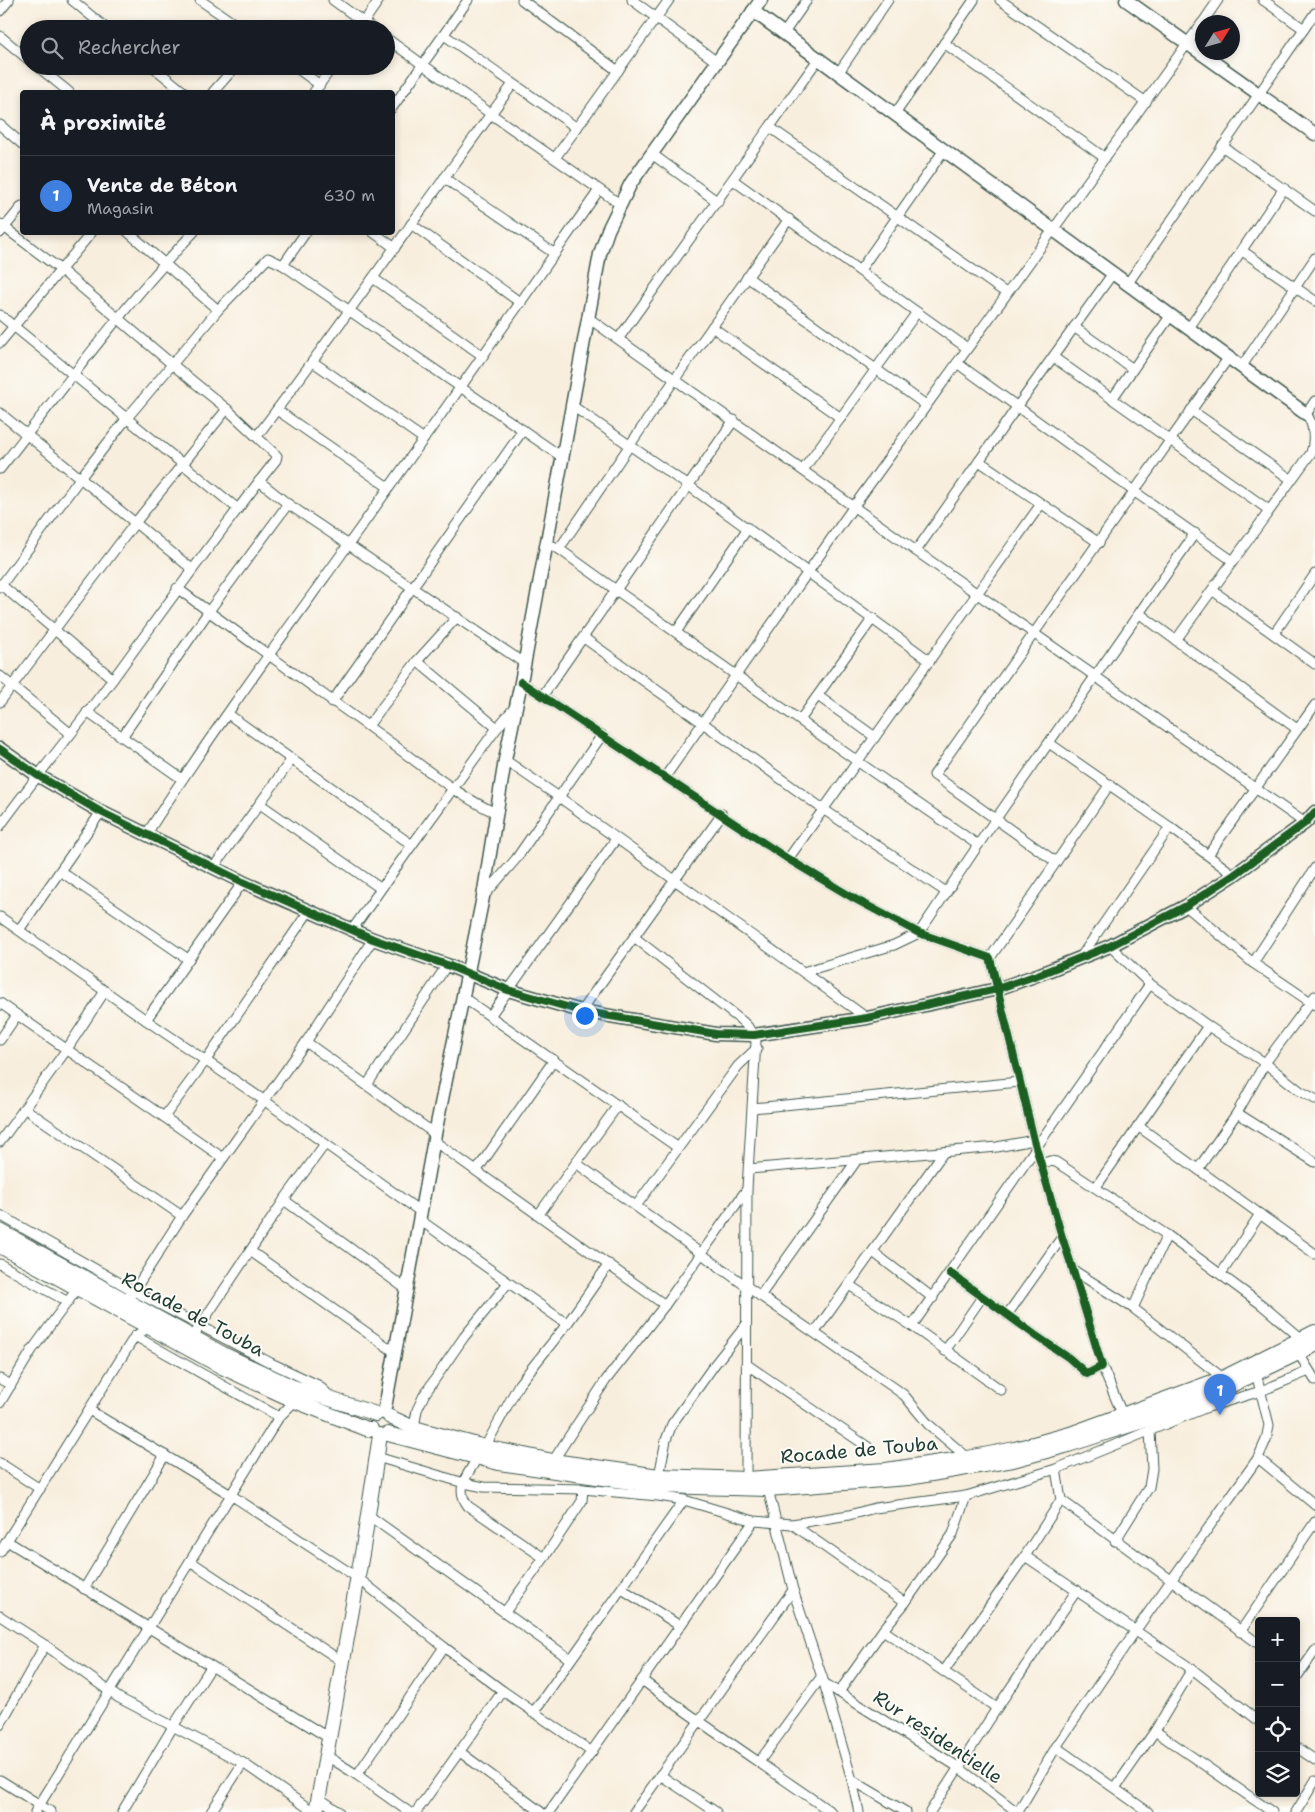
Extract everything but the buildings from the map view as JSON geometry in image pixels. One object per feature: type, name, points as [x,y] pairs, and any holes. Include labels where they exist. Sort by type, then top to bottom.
[{"type":"main road","name":"Rocade de Touba","points":[[0,1231],[76,1272],[129,1296],[192,1338],[293,1387],[336,1402],[383,1414],[414,1428],[481,1453],[534,1469],[659,1486],[768,1490],[908,1478],[1013,1460],[1065,1446],[1158,1416],[1209,1396],[1315,1345]]},
{"type":"main road","name":"Rocade de Touba","points":[[0,1246],[224,1368],[347,1423],[380,1433],[481,1453],[553,1461],[659,1486],[886,1470],[1014,1449],[1070,1434],[1123,1416],[1223,1378],[1315,1332]]},
{"type":"main road","points":[[315,1812],[327,1756],[377,1457],[380,1433],[370,1421],[383,1414],[393,1424],[391,1431],[380,1433]]},
{"type":"street","points":[[0,10],[9,0]]},
{"type":"street","points":[[72,0],[96,20]]},
{"type":"street","points":[[200,0],[229,20]]},
{"type":"street","points":[[333,0],[355,20]]},
{"type":"street","points":[[365,20],[379,0]]},
{"type":"street","points":[[395,104],[468,0]]},
{"type":"street","points":[[522,0],[618,71]]},
{"type":"street","points":[[632,0],[717,62]]},
{"type":"street","points":[[555,158],[669,0]]},
{"type":"street","points":[[383,1414],[396,1353],[406,1289],[435,1137],[484,897],[504,760],[521,682],[600,254],[608,230],[632,183],[760,0]]},
{"type":"street","points":[[784,33],[807,0]]},
{"type":"street","points":[[839,72],[888,0]]},
{"type":"street","points":[[895,114],[974,0]]},
{"type":"street","points":[[1000,0],[1146,102]]},
{"type":"street","points":[[1126,0],[1315,134]]},
{"type":"street","points":[[1208,15],[1218,0]]},
{"type":"street","points":[[1263,0],[1304,29]]},
{"type":"street","points":[[753,11],[1306,414],[1311,422],[1313,447],[1311,453],[1176,640]]},
{"type":"street","points":[[1128,283],[1315,13]]},
{"type":"street","points":[[665,777],[854,506],[1195,34]]},
{"type":"street","points":[[444,35],[577,128]]},
{"type":"street","points":[[0,36],[20,53]]},
{"type":"street","points":[[944,43],[1105,158]]},
{"type":"street","points":[[395,45],[620,204]]},
{"type":"street","points":[[619,338],[771,128],[819,58]]},
{"type":"street","points":[[48,75],[67,90]]},
{"type":"street","points":[[163,75],[182,90]]},
{"type":"street","points":[[215,90],[228,75]]},
{"type":"street","points":[[306,75],[320,85]]},
{"type":"street","points":[[316,90],[327,75]]},
{"type":"street","points":[[257,436],[313,362],[513,84]]},
{"type":"street","points":[[0,125],[20,142]]},
{"type":"street","points":[[771,128],[1006,293]]},
{"type":"street","points":[[1222,146],[1315,211]]},
{"type":"street","points":[[860,270],[944,150]]},
{"type":"street","points":[[652,154],[718,202]]},
{"type":"street","points":[[444,178],[555,254]]},
{"type":"street","points":[[733,180],[968,348]]},
{"type":"street","points":[[1189,328],[1284,188]]},
{"type":"street","points":[[146,835],[182,779],[269,655],[388,487],[462,387],[599,190]]},
{"type":"street","points":[[0,826],[37,775],[88,712],[177,588],[276,460],[277,456],[227,408],[173,366],[62,270],[1,228],[20,208]]},
{"type":"street","points":[[559,549],[675,379],[789,219]]},
{"type":"street","points":[[411,224],[521,302]]},
{"type":"street","points":[[0,343],[90,235]]},
{"type":"street","points":[[132,235],[218,310]]},
{"type":"street","points":[[0,469],[118,318],[164,262],[191,235]]},
{"type":"street","points":[[283,265],[304,235]]},
{"type":"street","points":[[377,235],[395,248]]},
{"type":"street","points":[[1241,250],[1315,301]]},
{"type":"street","points":[[113,678],[0,585],[127,418],[173,366],[218,310],[268,258],[283,265],[562,457]]},
{"type":"street","points":[[1242,366],[1315,258]]},
{"type":"street","points":[[916,551],[1113,273]]},
{"type":"street","points":[[747,277],[926,405]]},
{"type":"street","points":[[373,278],[483,356]]},
{"type":"street","points":[[803,470],[917,312]]},
{"type":"street","points":[[0,315],[238,509]]},
{"type":"street","points":[[1112,399],[1171,316]]},
{"type":"street","points":[[587,317],[977,594],[1305,823]]},
{"type":"street","points":[[712,327],[841,418]]},
{"type":"street","points":[[1074,327],[1133,369]]},
{"type":"street","points":[[1053,357],[1270,510]]},
{"type":"street","points":[[1056,862],[934,775],[1229,357]]},
{"type":"street","points":[[313,362],[424,439]]},
{"type":"street","points":[[957,363],[1233,561]]},
{"type":"street","points":[[1306,414],[1315,401]]},
{"type":"street","points":[[571,405],[809,571],[930,661]]},
{"type":"street","points":[[0,702],[135,523],[227,408]]},
{"type":"street","points":[[277,410],[388,487]]},
{"type":"street","points":[[1191,410],[1292,480]]},
{"type":"street","points":[[0,413],[192,569]]},
{"type":"street","points":[[543,695],[734,420]]},
{"type":"street","points":[[332,702],[523,430]]},
{"type":"street","points":[[979,461],[1099,543]]},
{"type":"street","points":[[259,481],[288,504],[413,586],[524,663]]},
{"type":"street","points":[[122,737],[209,612],[288,504]]},
{"type":"street","points":[[788,859],[1041,504]]},
{"type":"street","points":[[676,632],[748,528]]},
{"type":"street","points":[[803,972],[894,945],[919,932],[1195,533]]},
{"type":"street","points":[[547,543],[559,549],[978,845]]},
{"type":"street","points":[[1274,634],[1315,574]]},
{"type":"street","points":[[177,588],[332,702],[482,807],[496,813]]},
{"type":"street","points":[[1212,590],[1315,664]]},
{"type":"street","points":[[1140,614],[1297,728]]},
{"type":"street","points":[[368,726],[417,661],[456,617]]},
{"type":"street","points":[[800,720],[873,618]]},
{"type":"street","points":[[584,638],[823,809],[946,892]]},
{"type":"street","points":[[417,661],[497,728]]},
{"type":"street","points":[[0,676],[70,733]]},
{"type":"street","points":[[521,682],[788,859],[855,899],[919,932],[990,958]]},
{"type":"street","points":[[818,696],[875,737]]},
{"type":"street","points":[[352,930],[380,888],[497,728],[516,705]]},
{"type":"street","points":[[1208,855],[1315,705]]},
{"type":"street","points":[[88,712],[182,779]]},
{"type":"street","points":[[228,714],[412,845]]},
{"type":"street","points":[[484,897],[516,859],[602,735]]},
{"type":"street","points":[[1050,743],[1170,827],[1234,875]]},
{"type":"street","points":[[0,749],[37,775],[101,812],[146,835],[213,868],[373,939],[508,990],[581,1011],[755,1042],[997,989],[1110,946],[1186,906],[1234,875],[1305,823],[1315,812]]},
{"type":"street","points":[[213,868],[292,759]]},
{"type":"street","points":[[504,760],[559,797],[867,1018]]},
{"type":"street","points":[[1110,784],[990,958],[1019,1082],[1041,1164],[1102,1366],[1123,1416]]},
{"type":"street","points":[[260,804],[380,888]]},
{"type":"street","points":[[19,930],[101,812]]},
{"type":"street","points":[[581,1011],[722,814]]},
{"type":"street","points":[[1080,958],[1170,827]]},
{"type":"street","points":[[490,1016],[616,838]]},
{"type":"street","points":[[1253,963],[1315,868]]},
{"type":"street","points":[[60,870],[188,960]]},
{"type":"street","points":[[146,1020],[244,882]]},
{"type":"street","points":[[1186,906],[1253,963],[1314,1001],[1265,1063],[1237,1113],[1198,1169]]},
{"type":"street","points":[[164,1117],[206,1060],[309,911]]},
{"type":"street","points":[[0,916],[146,1020],[265,1100],[508,1283],[568,1324]]},
{"type":"street","points":[[634,937],[736,1016],[748,1027],[755,1042],[753,1108],[747,1189],[746,1479]]},
{"type":"street","points":[[129,1296],[182,1216],[306,1042],[373,939]]},
{"type":"street","points":[[1110,946],[1150,984],[1208,1026],[1265,1063],[1300,1091],[1315,1099]]},
{"type":"street","points":[[367,1085],[446,965]]},
{"type":"street","points":[[912,1326],[950,1273],[1035,1143],[1150,984]]},
{"type":"street","points":[[0,1142],[67,1050],[105,991]]},
{"type":"street","points":[[464,998],[677,1147]]},
{"type":"street","points":[[0,1003],[223,1158]]},
{"type":"street","points":[[0,1040],[17,1016]]},
{"type":"street","points":[[1096,1187],[1208,1026]]},
{"type":"street","points":[[306,1042],[367,1085],[477,1170],[665,1305]]},
{"type":"street","points":[[636,1206],[755,1042]]},
{"type":"street","points":[[477,1170],[554,1060]]},
{"type":"street","points":[[753,1108],[1019,1082]]},
{"type":"street","points":[[539,1214],[618,1105]]},
{"type":"street","points":[[24,1108],[182,1216]]},
{"type":"street","points":[[1237,1113],[1315,1162]]},
{"type":"street","points":[[1138,1126],[1315,1254]]},
{"type":"street","points":[[749,1169],[943,1153],[1035,1143]]},
{"type":"street","points":[[192,1338],[284,1200],[325,1144]]},
{"type":"street","points":[[815,1332],[943,1153]]},
{"type":"street","points":[[760,1296],[857,1160]]},
{"type":"street","points":[[1041,1164],[1050,1161],[1056,1162],[1096,1187],[1221,1274],[1302,1339]]},
{"type":"street","points":[[576,1163],[760,1296],[904,1394],[928,1424],[968,1458]]},
{"type":"street","points":[[553,1461],[606,1380],[665,1305],[747,1189]]},
{"type":"street","points":[[284,1200],[406,1289]]},
{"type":"street","points":[[1221,1274],[1260,1214]]},
{"type":"street","points":[[0,1215],[129,1296],[200,1325],[318,1385],[336,1402]]},
{"type":"street","points":[[1133,1308],[1167,1235]]},
{"type":"street","points":[[1007,1315],[1062,1236]]},
{"type":"street","points":[[250,1251],[396,1353]]},
{"type":"street","points":[[873,1252],[933,1298]]},
{"type":"street","points":[[0,1264],[68,1302]]},
{"type":"street","points":[[544,1558],[468,1506],[461,1494],[464,1483],[519,1384],[568,1324],[610,1264]]},
{"type":"street","points":[[1073,1270],[1133,1308],[1223,1378]]},
{"type":"street","points":[[950,1273],[1069,1358],[1087,1374],[1102,1366]]},
{"type":"street","points":[[414,1428],[417,1410],[424,1395],[464,1337],[508,1283]]},
{"type":"street","points":[[849,1285],[912,1326],[1001,1390]]},
{"type":"street","points":[[0,1403],[32,1350],[77,1288]]},
{"type":"street","points":[[945,1351],[982,1297]]},
{"type":"street","points":[[659,1486],[666,1440],[672,1424],[746,1324]]},
{"type":"street","points":[[0,1552],[135,1336],[148,1328]]},
{"type":"street","points":[[135,1336],[279,1417]]},
{"type":"street","points":[[1299,1354],[1315,1380]]},
{"type":"street","points":[[746,1364],[868,1447]]},
{"type":"street","points":[[377,1457],[464,1483],[496,1488],[583,1489],[659,1486],[684,1500],[754,1521],[792,1524],[849,1515],[875,1508],[966,1496],[1056,1469],[1205,1408],[1261,1391],[1309,1371]]},
{"type":"street","points":[[1017,1812],[1056,1748],[1136,1630],[1258,1458],[1266,1440],[1269,1425],[1256,1373]]},
{"type":"street","points":[[0,1378],[11,1385]]},
{"type":"street","points":[[37,1808],[279,1417],[295,1401]]},
{"type":"street","points":[[89,1410],[231,1495],[358,1578],[444,1647],[503,1691],[592,1752]]},
{"type":"street","points":[[1115,1541],[1149,1488],[1152,1469],[1150,1431]]},
{"type":"street","points":[[84,1589],[165,1455]]},
{"type":"street","points":[[1258,1458],[1315,1505]]},
{"type":"street","points":[[0,1463],[40,1489]]},
{"type":"street","points":[[944,1671],[1025,1556],[1061,1500],[1056,1469]]},
{"type":"street","points":[[505,1612],[582,1502],[583,1489]]},
{"type":"street","points":[[768,1490],[793,1590],[823,1680],[852,1780],[859,1812]]},
{"type":"street","points":[[839,1692],[953,1534],[966,1496]]},
{"type":"street","points":[[533,1713],[684,1500]]},
{"type":"street","points":[[1061,1500],[1255,1641]]},
{"type":"street","points":[[368,1515],[570,1659]]},
{"type":"street","points":[[549,1812],[754,1521]]},
{"type":"street","points":[[1240,1632],[1315,1522]]},
{"type":"street","points":[[792,1524],[905,1603]]},
{"type":"street","points":[[7,1541],[329,1738]]},
{"type":"street","points":[[1025,1556],[1192,1669],[1255,1718]]},
{"type":"street","points":[[190,1561],[343,1662]]},
{"type":"street","points":[[622,1589],[680,1626]]},
{"type":"street","points":[[634,1812],[793,1590]]},
{"type":"street","points":[[930,1812],[958,1766],[1077,1590]]},
{"type":"street","points":[[0,1616],[45,1645],[109,1692],[243,1763],[315,1812]]},
{"type":"street","points":[[883,1630],[997,1708]]},
{"type":"street","points":[[0,1726],[45,1645]]},
{"type":"street","points":[[357,1775],[444,1647]]},
{"type":"street","points":[[1300,1670],[1315,1651]]},
{"type":"street","points":[[122,1812],[211,1667]]},
{"type":"street","points":[[1115,1788],[1155,1731],[1192,1669]]},
{"type":"street","points":[[642,1680],[698,1722],[831,1812]]},
{"type":"street","points":[[759,1762],[823,1680]]},
{"type":"street","name":"Rur residentielle","points":[[823,1680],[839,1692],[958,1766],[1017,1812]]},
{"type":"street","points":[[416,1812],[503,1691]]},
{"type":"street","points":[[1155,1731],[1272,1812]]},
{"type":"street","points":[[1056,1748],[1148,1812]]},
{"type":"street","points":[[1300,1750],[1315,1760]]},
{"type":"street","points":[[460,1752],[541,1812]]},
{"type":"street","points":[[327,1756],[410,1812]]},
{"type":"street","points":[[211,1812],[243,1763]]},
{"type":"street","points":[[660,1775],[716,1812]]},
{"type":"street","points":[[0,1780],[37,1808],[51,1812]]},
{"type":"street","points":[[852,1780],[906,1812]]},
{"type":"street","points":[[1296,1812],[1315,1781]]},
{"type":"street","points":[[319,1798],[339,1812]]},
{"type":"cycle path","points":[[521,682],[788,859],[855,899],[919,933],[990,958],[1034,1140],[1102,1366],[1087,1374],[1069,1358],[950,1273]]},
{"type":"cycle path","points":[[0,749],[37,775],[101,812],[243,882],[373,939],[447,965],[508,990],[581,1011],[716,1034],[754,1035],[867,1018],[997,989],[1040,974],[1110,946],[1186,906],[1234,875],[1305,823],[1315,812]]},
{"type":"place","name":"Vente de Béton","points":[[1220,1415]]}]
